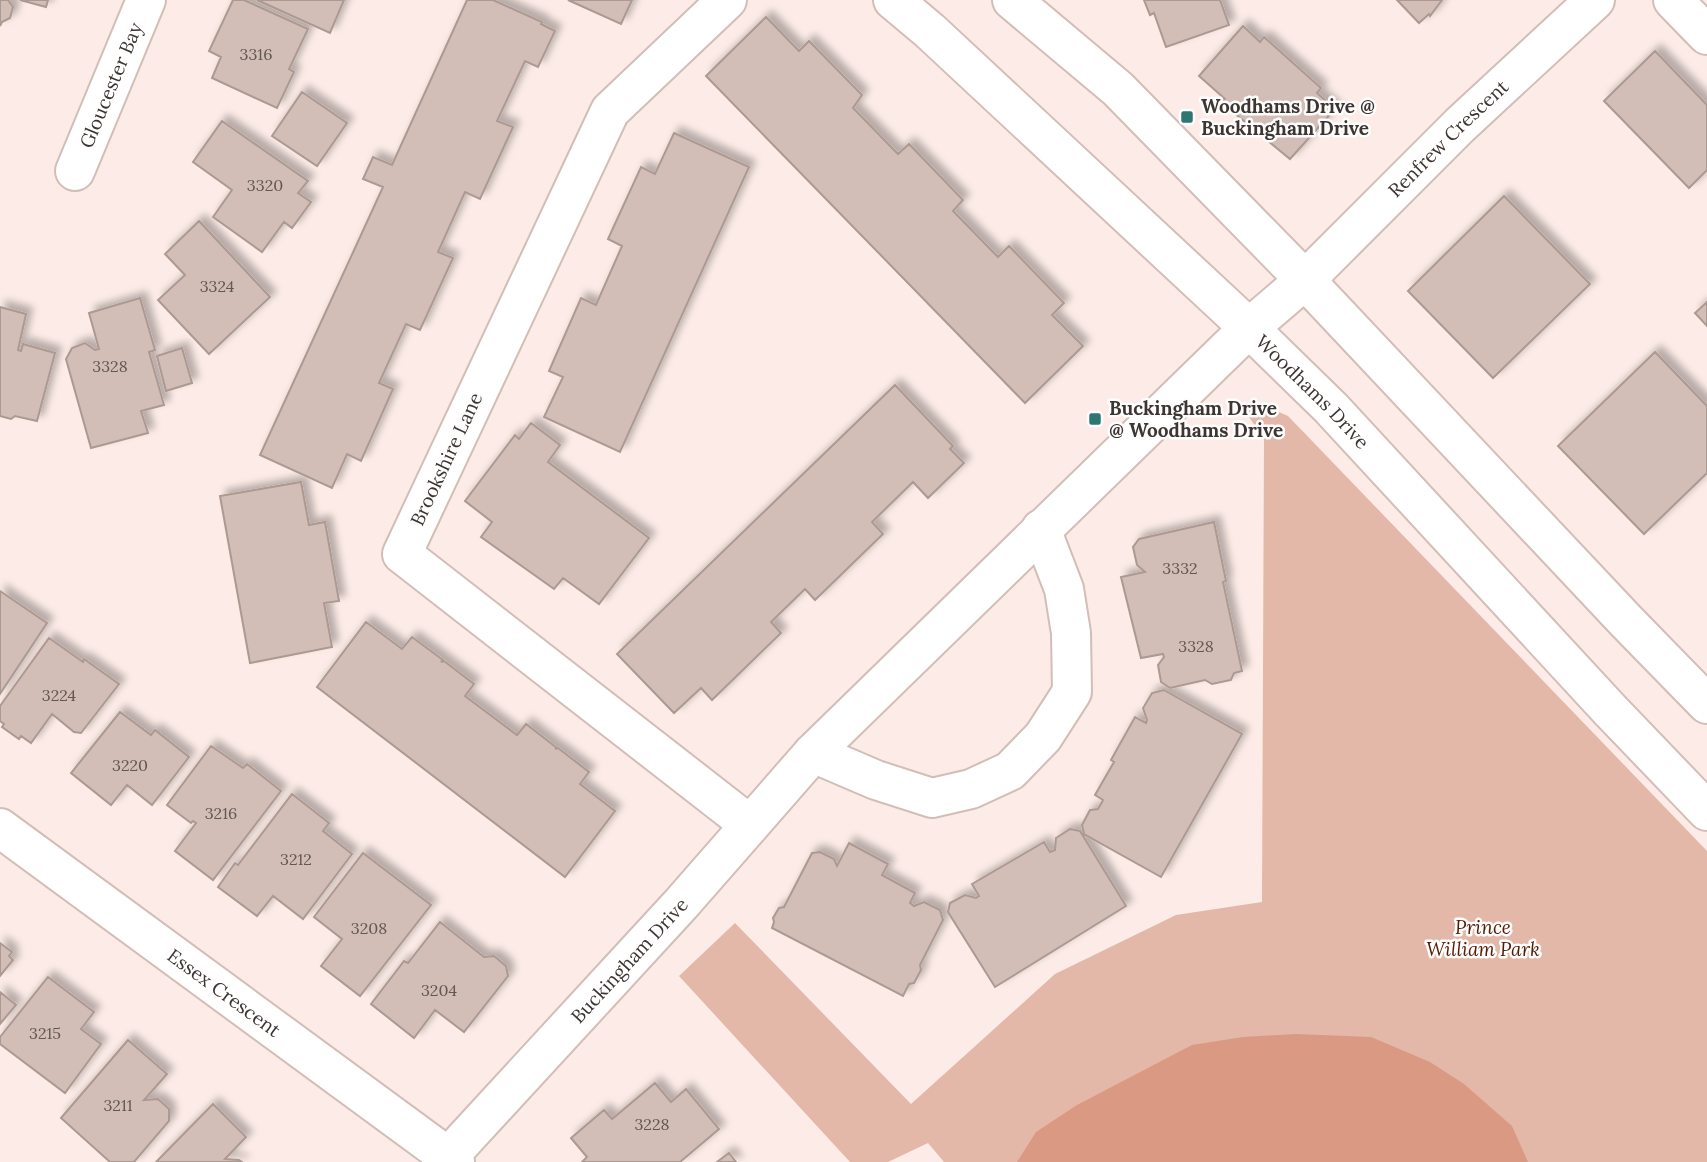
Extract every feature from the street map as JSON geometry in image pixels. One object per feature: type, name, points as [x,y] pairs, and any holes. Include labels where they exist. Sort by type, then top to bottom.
[{"type":"street","name":"Gloucester Bay","points":[[75,171],[146,0]]},
{"type":"street","name":"Brookshire Lane","points":[[727,0],[610,111],[402,554],[750,825]]},
{"type":"street","name":"Woodhams Drive","points":[[893,0],[930,31],[1250,328],[1331,408],[1610,710],[1707,810]]},
{"type":"street","points":[[1012,0],[1118,89],[1305,280],[1707,704]]},
{"type":"street","name":"Renfrew Crescent","points":[[1305,280],[1460,125],[1595,0]]},
{"type":"street","points":[[1673,0],[1707,35]]},
{"type":"street","name":"Buckingham Drive","points":[[448,1160],[813,754],[1041,529],[1250,328],[1305,280]]},
{"type":"street","points":[[813,754],[876,780],[932,798],[971,789],[1010,771],[1043,737],[1072,692],[1071,633],[1064,589],[1041,529]]},
{"type":"street","name":"Essex Crescent","points":[[0,828],[448,1160]]},
{"type":"green space","name":"Prince William Park","points":[[1243,408],[1270,408],[1288,416],[1707,851],[1707,1162],[944,1162],[928,1143],[888,1162],[850,1162],[679,976],[735,923],[911,1104],[1055,974],[1176,915],[1262,902],[1264,439]]},
{"type":"shaded area","points":[[1296,1034],[1371,1037],[1430,1062],[1464,1084],[1512,1126],[1528,1162],[1017,1162],[1036,1132],[1077,1105],[1192,1045],[1243,1037]]},
{"type":"building","points":[[0,0],[8,0],[13,7],[10,18],[0,26]]},
{"type":"building","points":[[20,0],[48,0],[46,7]]},
{"type":"building","points":[[233,0],[244,0],[308,29],[289,69],[294,72],[277,108],[212,78],[221,57],[209,51]]},
{"type":"building","points":[[257,0],[344,0],[330,33]]},
{"type":"building","points":[[467,0],[493,0],[542,22],[541,24],[555,31],[538,67],[525,61],[497,121],[513,127],[480,199],[465,192],[438,252],[453,258],[420,330],[406,324],[379,383],[393,389],[361,461],[347,454],[332,488],[260,455],[383,187],[363,179],[373,157],[392,165]]},
{"type":"building","points":[[568,0],[632,0],[621,24]]},
{"type":"building","points":[[1144,0],[1220,0],[1229,25],[1166,47],[1154,13],[1150,15]]},
{"type":"building","points":[[1397,0],[1442,0],[1430,16],[1429,14],[1419,23]]},
{"type":"building","points":[[766,17],[799,51],[809,41],[862,95],[853,108],[898,154],[909,144],[963,200],[953,211],[998,257],[1009,246],[1064,303],[1052,315],[1083,346],[1025,403],[706,76]]},
{"type":"building","points":[[1243,26],[1260,42],[1264,37],[1321,88],[1317,93],[1335,109],[1290,159],[1222,103],[1225,99],[1199,76]]},
{"type":"building","points":[[1655,51],[1707,105],[1707,170],[1689,188],[1604,101]]},
{"type":"building","points":[[302,92],[347,123],[317,166],[272,136]]},
{"type":"building","points":[[222,121],[308,181],[298,193],[311,202],[292,228],[284,222],[262,252],[213,217],[232,190],[193,162]]},
{"type":"building","points":[[674,133],[749,167],[620,452],[544,417],[563,377],[549,371],[581,298],[596,305],[622,246],[608,239],[641,167],[655,174]]},
{"type":"building","points":[[1504,196],[1590,284],[1493,378],[1408,291]]},
{"type":"building","points":[[199,221],[270,297],[209,354],[158,300],[185,275],[165,254]]},
{"type":"building","points":[[140,298],[155,350],[149,352],[164,405],[141,411],[148,433],[91,448],[66,359],[72,348],[85,343],[95,350],[99,349],[89,313]]},
{"type":"building","points":[[1707,302],[1707,326],[1695,313]]},
{"type":"building","points":[[0,307],[26,314],[18,350],[21,351],[23,344],[55,353],[37,421],[0,416]]},
{"type":"building","points":[[182,348],[192,383],[166,391],[157,356]]},
{"type":"building","points":[[1655,352],[1707,406],[1707,473],[1644,534],[1558,446]]},
{"type":"building","points":[[895,385],[953,446],[950,449],[964,463],[928,498],[913,482],[872,522],[883,534],[815,600],[805,589],[771,622],[781,633],[712,700],[701,688],[674,713],[617,654]]},
{"type":"building","points":[[531,423],[560,445],[548,462],[649,538],[599,604],[563,578],[554,589],[481,537],[492,522],[465,501],[515,435],[519,439]]},
{"type":"building","points":[[301,482],[309,525],[325,522],[339,601],[324,603],[332,647],[250,663],[220,496]]},
{"type":"building","points":[[1214,522],[1226,581],[1223,582],[1242,671],[1234,673],[1231,680],[1212,684],[1205,680],[1170,688],[1161,682],[1158,665],[1164,657],[1163,654],[1141,658],[1121,577],[1145,572],[1137,565],[1133,547],[1139,539]]},
{"type":"building","points":[[0,591],[47,623],[0,694]]},
{"type":"building","points":[[366,622],[402,649],[412,637],[443,660],[441,662],[444,661],[474,684],[465,696],[517,735],[526,724],[557,748],[555,749],[558,748],[589,772],[580,784],[615,811],[565,877],[317,687]]},
{"type":"building","points":[[49,638],[119,684],[81,733],[74,732],[52,714],[31,743],[21,736],[19,739],[2,727],[4,724],[0,721],[0,706]]},
{"type":"building","points":[[1164,690],[1242,734],[1161,877],[1084,834],[1082,825],[1090,810],[1098,809],[1103,800],[1095,795],[1135,717],[1146,723],[1143,708],[1152,693]]},
{"type":"building","points":[[120,712],[151,735],[155,730],[189,757],[152,805],[127,785],[111,805],[71,773]]},
{"type":"building","points":[[211,746],[243,768],[247,764],[281,791],[213,880],[175,851],[196,823],[191,823],[167,805]]},
{"type":"building","points":[[292,794],[329,823],[323,831],[352,854],[303,919],[273,896],[257,916],[218,887]]},
{"type":"building","points":[[1070,829],[1080,831],[1126,906],[995,987],[948,912],[950,903],[965,895],[976,898],[979,896],[972,884],[1044,842],[1050,852],[1055,850],[1056,838]]},
{"type":"building","points":[[849,843],[888,864],[882,875],[915,893],[910,903],[914,906],[924,902],[940,910],[943,920],[920,965],[921,970],[903,996],[772,928],[773,918],[779,908],[784,907],[812,853],[820,852],[834,859],[837,866]]},
{"type":"building","points":[[363,853],[431,905],[360,996],[321,966],[342,939],[314,917]]},
{"type":"building","points":[[440,922],[484,957],[494,956],[506,966],[508,976],[464,1032],[435,1010],[414,1038],[371,1004],[404,961],[408,963]]},
{"type":"building","points":[[0,943],[12,952],[9,956],[13,960],[0,976]]},
{"type":"building","points":[[48,977],[94,1012],[81,1029],[101,1044],[65,1093],[0,1044],[0,1037]]},
{"type":"building","points":[[0,992],[16,1005],[0,1024]]},
{"type":"building","points":[[128,1040],[167,1074],[144,1100],[158,1099],[169,1109],[169,1121],[134,1162],[110,1162],[61,1118]]},
{"type":"building","points":[[655,1083],[671,1102],[686,1089],[719,1129],[680,1162],[582,1162],[587,1157],[571,1138],[604,1110],[612,1119]]},
{"type":"building","points":[[213,1104],[246,1137],[225,1159],[242,1162],[156,1162]]},
{"type":"building","points":[[729,1153],[736,1162],[717,1162]]},
{"type":"place","name":"Woodhams Drive @ Buckingham Drive","points":[[1187,117]]},
{"type":"place","name":"Buckingham Drive @ Woodhams Drive","points":[[1095,419]]}]
